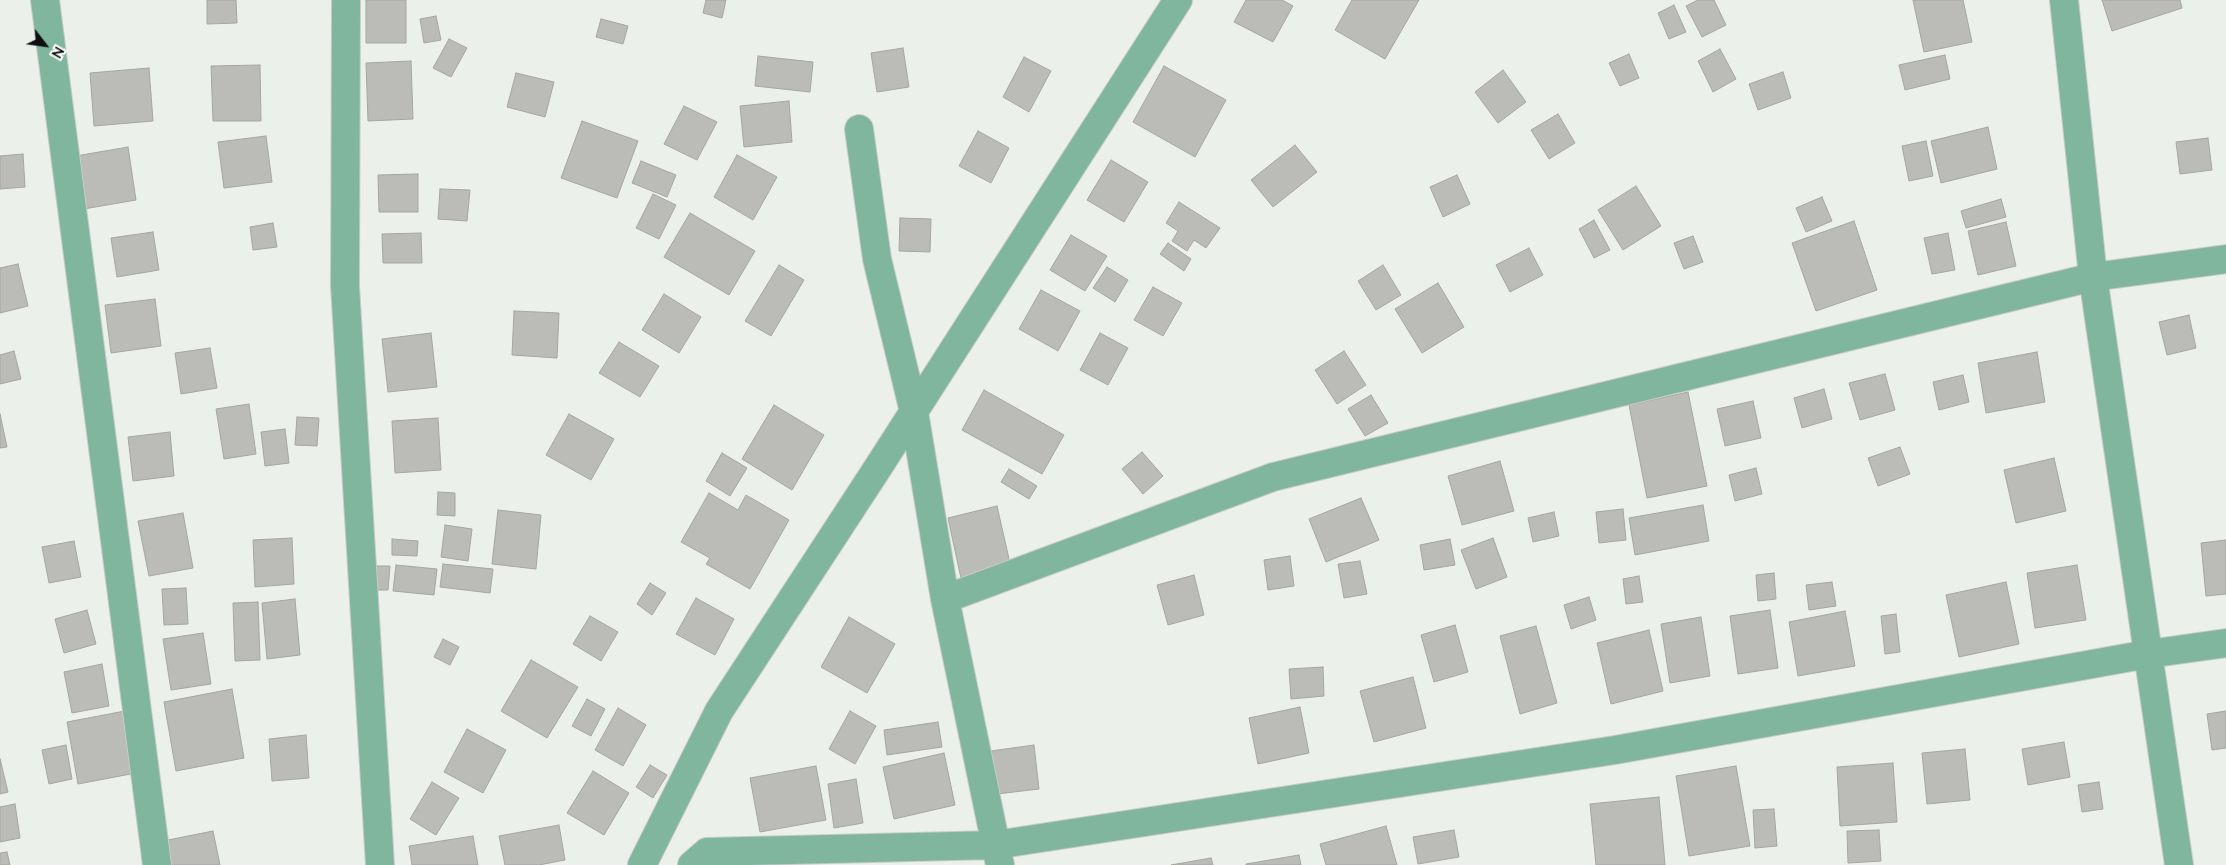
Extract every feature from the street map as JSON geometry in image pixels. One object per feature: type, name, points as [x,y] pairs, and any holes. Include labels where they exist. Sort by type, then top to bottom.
[{"type":"street","points":[[44,0],[157,865]]},
{"type":"street","points":[[346,0],[345,286],[380,865]]},
{"type":"street","points":[[642,865],[720,711],[1178,0]]},
{"type":"street","points":[[2064,0],[2093,277],[2179,865]]},
{"type":"street","points":[[859,129],[877,260],[914,412],[945,599],[997,855]]},
{"type":"street","points":[[945,599],[1273,477],[2093,277],[2226,259]]},
{"type":"street","points":[[692,865],[707,852],[997,855],[1615,750],[2148,654],[2226,643]]},
{"type":"building","points":[[207,0],[236,0],[237,23],[207,24]]},
{"type":"building","points":[[366,0],[406,0],[406,43],[366,43]]},
{"type":"building","points":[[706,0],[726,0],[722,18],[703,13]]},
{"type":"building","points":[[1246,0],[1282,0],[1293,6],[1273,42],[1234,22]]},
{"type":"building","points":[[1352,0],[1419,0],[1385,59],[1335,30]]},
{"type":"building","points":[[1698,0],[1714,0],[1726,25],[1702,37],[1686,6]]},
{"type":"building","points":[[1913,0],[1963,0],[1972,42],[1924,52]]},
{"type":"building","points":[[2102,0],[2180,0],[2182,8],[2112,31]]},
{"type":"building","points":[[1674,5],[1686,32],[1669,39],[1658,13]]},
{"type":"building","points":[[436,16],[441,40],[424,43],[420,19]]},
{"type":"building","points":[[601,19],[628,26],[623,44],[596,37]]},
{"type":"building","points":[[449,39],[467,48],[451,77],[433,68]]},
{"type":"building","points":[[903,48],[909,87],[877,92],[871,53]]},
{"type":"building","points":[[1720,49],[1736,79],[1713,92],[1698,61]]},
{"type":"building","points":[[1629,54],[1639,78],[1620,86],[1609,63]]},
{"type":"building","points":[[1945,55],[1950,79],[1905,90],[1899,65]]},
{"type":"building","points":[[758,56],[813,62],[810,92],[755,86]]},
{"type":"building","points":[[1024,57],[1051,71],[1029,112],[1003,97]]},
{"type":"building","points":[[411,61],[413,119],[368,121],[366,63]]},
{"type":"building","points":[[260,65],[261,121],[213,121],[211,66]]},
{"type":"building","points":[[1164,66],[1226,100],[1195,157],[1133,122]]},
{"type":"building","points":[[149,68],[153,121],[94,126],[90,73]]},
{"type":"building","points":[[1503,70],[1526,102],[1498,123],[1475,92]]},
{"type":"building","points":[[1783,72],[1791,98],[1758,110],[1749,84]]},
{"type":"building","points":[[516,73],[554,82],[545,117],[507,107]]},
{"type":"building","points":[[789,101],[792,142],[744,147],[740,106]]},
{"type":"building","points":[[684,106],[717,122],[697,160],[664,144]]},
{"type":"building","points":[[1558,114],[1575,143],[1549,159],[1531,130]]},
{"type":"building","points":[[582,121],[638,141],[617,198],[561,178]]},
{"type":"building","points":[[1988,127],[1997,169],[1941,183],[1931,141]]},
{"type":"building","points":[[978,131],[1009,148],[991,183],[959,166]]},
{"type":"building","points":[[266,136],[272,182],[224,188],[218,142]]},
{"type":"building","points":[[2208,138],[2212,170],[2180,174],[2176,142]]},
{"type":"building","points":[[1926,141],[1933,176],[1909,181],[1902,146]]},
{"type":"building","points":[[1295,145],[1317,172],[1273,207],[1251,180]]},
{"type":"building","points":[[128,147],[136,200],[78,210],[70,157]]},
{"type":"building","points":[[23,154],[25,187],[0,189],[0,156]]},
{"type":"building","points":[[737,155],[777,177],[753,220],[714,197]]},
{"type":"building","points":[[1111,160],[1148,182],[1124,222],[1087,200]]},
{"type":"building","points":[[641,161],[676,175],[667,197],[632,183]]},
{"type":"building","points":[[418,174],[418,212],[379,212],[378,175]]},
{"type":"building","points":[[1457,175],[1470,204],[1443,217],[1430,187]]},
{"type":"building","points":[[1636,186],[1661,226],[1623,250],[1598,210]]},
{"type":"building","points":[[440,189],[470,190],[467,221],[438,219]]},
{"type":"building","points":[[653,194],[676,205],[659,239],[636,228]]},
{"type":"building","points":[[1822,197],[1832,221],[1806,232],[1796,208]]},
{"type":"building","points":[[2001,199],[2006,217],[1966,228],[1961,211]]},
{"type":"building","points":[[1179,202],[1220,228],[1206,248],[1194,240],[1187,251],[1172,241],[1178,231],[1166,223]]},
{"type":"building","points":[[690,213],[755,251],[729,295],[664,257]]},
{"type":"building","points":[[900,218],[931,219],[930,252],[899,251]]},
{"type":"building","points":[[1594,220],[1610,250],[1594,258],[1579,229]]},
{"type":"building","points":[[1854,221],[1877,290],[1816,311],[1792,243]]},
{"type":"building","points":[[2006,222],[2016,266],[1978,275],[1968,231]]},
{"type":"building","points":[[273,223],[277,247],[253,250],[250,227]]},
{"type":"building","points":[[153,232],[159,270],[117,277],[111,238]]},
{"type":"building","points":[[421,233],[422,263],[383,263],[382,234]]},
{"type":"building","points":[[1948,233],[1955,270],[1932,274],[1924,238]]},
{"type":"building","points":[[1071,235],[1107,256],[1085,291],[1050,270]]},
{"type":"building","points":[[1693,236],[1703,262],[1684,269],[1674,243]]},
{"type":"building","points":[[1168,243],[1191,259],[1184,271],[1160,254]]},
{"type":"building","points":[[1529,248],[1543,275],[1510,292],[1496,265]]},
{"type":"building","points":[[18,264],[28,306],[0,313],[0,268]]},
{"type":"building","points":[[779,265],[804,280],[771,336],[745,321]]},
{"type":"building","points":[[1383,265],[1401,295],[1376,310],[1358,281]]},
{"type":"building","points":[[1107,267],[1128,280],[1115,302],[1093,288]]},
{"type":"building","points":[[1438,283],[1464,327],[1422,353],[1395,309]]},
{"type":"building","points":[[1153,287],[1182,303],[1163,336],[1134,320]]},
{"type":"building","points":[[1041,290],[1080,311],[1058,351],[1019,329]]},
{"type":"building","points":[[664,294],[701,317],[679,353],[642,330]]},
{"type":"building","points":[[155,299],[161,346],[111,353],[105,305]]},
{"type":"building","points":[[514,311],[559,313],[557,358],[512,355]]},
{"type":"building","points":[[2189,315],[2196,348],[2167,355],[2159,322]]},
{"type":"building","points":[[431,333],[437,387],[388,392],[382,339]]},
{"type":"building","points":[[1100,333],[1128,348],[1108,385],[1080,370]]},
{"type":"building","points":[[619,342],[659,366],[640,397],[599,373]]},
{"type":"building","points":[[210,348],[217,388],[181,394],[175,353]]},
{"type":"building","points":[[14,351],[21,379],[0,384],[0,355]]},
{"type":"building","points":[[1344,351],[1366,385],[1337,404],[1315,370]]},
{"type":"building","points":[[2037,352],[2045,402],[1986,413],[1978,363]]},
{"type":"building","points":[[1885,374],[1895,410],[1860,420],[1849,383]]},
{"type":"building","points":[[1963,375],[1969,402],[1939,410],[1933,382]]},
{"type":"building","points":[[1824,389],[1832,419],[1802,428],[1794,398]]},
{"type":"building","points":[[984,390],[1064,435],[1042,474],[962,430]]},
{"type":"building","points":[[1688,392],[1707,486],[1647,498],[1629,405]]},
{"type":"building","points":[[1371,395],[1388,423],[1365,436],[1348,409]]},
{"type":"building","points":[[1753,401],[1761,438],[1725,446],[1717,409]]},
{"type":"building","points":[[249,404],[256,454],[224,459],[216,409]]},
{"type":"building","points":[[774,405],[824,435],[792,490],[742,459]]},
{"type":"building","points":[[0,414],[7,447],[0,448]]},
{"type":"building","points":[[569,414],[614,439],[591,480],[546,455]]},
{"type":"building","points":[[297,417],[319,418],[317,446],[295,445]]},
{"type":"building","points":[[438,418],[441,470],[395,473],[392,421]]},
{"type":"building","points":[[285,429],[289,463],[265,466],[261,432]]},
{"type":"building","points":[[170,432],[174,476],[133,481],[128,437]]},
{"type":"building","points":[[1900,447],[1910,474],[1878,486],[1868,458]]},
{"type":"building","points":[[1142,452],[1163,476],[1143,494],[1122,469]]},
{"type":"building","points":[[722,453],[747,468],[730,496],[706,481]]},
{"type":"building","points":[[2054,458],[2066,511],[2016,523],[2004,470]]},
{"type":"building","points":[[1500,461],[1514,511],[1462,525],[1448,476]]},
{"type":"building","points":[[1756,468],[1762,494],[1735,501],[1729,475]]},
{"type":"building","points":[[1009,469],[1037,486],[1029,499],[1001,482]]},
{"type":"building","points":[[438,492],[455,493],[455,516],[437,515]]},
{"type":"building","points":[[709,493],[738,510],[746,495],[789,520],[750,589],[706,564],[710,558],[681,542]]},
{"type":"building","points":[[1361,498],[1379,540],[1326,562],[1309,519]]},
{"type":"building","points":[[1703,505],[1709,541],[1635,555],[1629,518]]},
{"type":"building","points":[[997,506],[1012,572],[962,583],[948,518]]},
{"type":"building","points":[[1623,509],[1626,540],[1599,543],[1596,512]]},
{"type":"building","points":[[498,510],[541,515],[536,569],[492,564]]},
{"type":"building","points":[[1554,512],[1559,536],[1533,542],[1528,518]]},
{"type":"building","points":[[183,513],[193,568],[149,576],[138,521]]},
{"type":"building","points":[[445,525],[472,529],[468,561],[441,557]]},
{"type":"building","points":[[292,538],[294,584],[255,587],[253,540]]},
{"type":"building","points":[[1493,538],[1507,577],[1476,589],[1461,550]]},
{"type":"building","points":[[392,539],[418,541],[417,556],[392,555]]},
{"type":"building","points":[[1450,539],[1455,565],[1424,570],[1420,545]]},
{"type":"building","points":[[2226,540],[2226,594],[2206,596],[2201,543]]},
{"type":"building","points":[[74,541],[81,577],[49,583],[42,547]]},
{"type":"building","points":[[1290,556],[1294,586],[1268,590],[1264,560]]},
{"type":"building","points":[[1360,561],[1367,594],[1344,598],[1338,564]]},
{"type":"building","points":[[443,564],[493,569],[490,593],[440,587]]},
{"type":"building","points":[[396,565],[437,569],[434,595],[393,591]]},
{"type":"building","points":[[2077,565],[2086,620],[2035,628],[2027,573]]},
{"type":"building","points":[[373,566],[390,566],[388,590],[373,590]]},
{"type":"building","points":[[1774,573],[1776,599],[1758,601],[1756,575]]},
{"type":"building","points":[[1194,575],[1204,615],[1168,625],[1157,585]]},
{"type":"building","points":[[1639,576],[1643,602],[1626,604],[1623,579]]},
{"type":"building","points":[[1832,582],[1836,606],[1809,610],[1806,585]]},
{"type":"building","points":[[2006,582],[2019,644],[1959,657],[1946,595]]},
{"type":"building","points":[[650,583],[666,593],[652,615],[637,604]]},
{"type":"building","points":[[186,588],[188,624],[164,625],[162,589]]},
{"type":"building","points":[[1589,597],[1596,620],[1571,629],[1564,605]]},
{"type":"building","points":[[696,598],[734,619],[715,655],[676,634]]},
{"type":"building","points":[[295,599],[300,655],[267,659],[262,603]]},
{"type":"building","points":[[258,602],[260,660],[235,661],[233,603]]},
{"type":"building","points":[[87,610],[96,644],[64,653],[55,619]]},
{"type":"building","points":[[1770,610],[1778,668],[1738,674],[1730,616]]},
{"type":"building","points":[[1845,611],[1855,666],[1798,676],[1789,622]]},
{"type":"building","points":[[1896,614],[1900,652],[1885,654],[1881,616]]},
{"type":"building","points":[[590,616],[618,632],[601,661],[573,644]]},
{"type":"building","points":[[849,617],[895,644],[867,693],[821,667]]},
{"type":"building","points":[[1701,617],[1710,676],[1670,683],[1661,624]]},
{"type":"building","points":[[1455,625],[1468,672],[1434,682],[1421,635]]},
{"type":"building","points":[[1536,626],[1557,703],[1520,714],[1500,636]]},
{"type":"building","points":[[1649,630],[1663,691],[1611,704],[1597,643]]},
{"type":"building","points":[[203,633],[211,684],[171,690],[163,639]]},
{"type":"building","points":[[443,639],[459,647],[450,665],[434,657]]},
{"type":"building","points":[[531,660],[578,687],[547,738],[501,711]]},
{"type":"building","points":[[102,664],[109,706],[72,713],[64,672]]},
{"type":"building","points":[[1323,667],[1324,696],[1291,699],[1289,669]]},
{"type":"building","points":[[1413,677],[1426,728],[1374,742],[1360,691]]},
{"type":"building","points":[[232,689],[244,758],[176,771],[164,702]]},
{"type":"building","points":[[587,699],[605,709],[591,736],[572,726]]},
{"type":"building","points":[[1300,707],[1309,753],[1258,764],[1249,718]]},
{"type":"building","points":[[618,708],[646,725],[623,766],[595,750]]},
{"type":"building","points":[[125,711],[136,773],[78,784],[67,722]]},
{"type":"building","points":[[850,711],[876,726],[855,764],[829,749]]},
{"type":"building","points":[[2226,711],[2226,748],[2212,750],[2207,714]]},
{"type":"building","points":[[938,722],[942,747],[887,755],[884,730]]},
{"type":"building","points":[[467,729],[506,750],[483,793],[444,772]]},
{"type":"building","points":[[306,735],[309,778],[272,781],[269,739]]},
{"type":"building","points":[[2064,742],[2070,777],[2028,785],[2022,749]]},
{"type":"building","points":[[66,745],[72,779],[49,784],[42,750]]},
{"type":"building","points":[[1034,745],[1039,789],[997,794],[991,751]]},
{"type":"building","points":[[1965,749],[1970,800],[1927,804],[1922,753]]},
{"type":"building","points":[[944,753],[955,805],[894,819],[883,767]]},
{"type":"building","points":[[0,759],[8,792],[0,794]]},
{"type":"building","points":[[1893,763],[1897,822],[1840,826],[1837,767]]},
{"type":"building","points":[[650,765],[667,775],[653,798],[636,787]]},
{"type":"building","points":[[816,766],[826,820],[760,832],[750,778]]},
{"type":"building","points":[[1736,766],[1750,846],[1689,856],[1676,776]]},
{"type":"building","points":[[593,771],[629,793],[604,835],[567,813]]},
{"type":"building","points":[[856,779],[863,823],[834,828],[828,784]]},
{"type":"building","points":[[432,782],[459,798],[436,835],[410,819]]},
{"type":"building","points":[[2099,782],[2103,809],[2082,812],[2078,785]]},
{"type":"building","points":[[1659,797],[1665,865],[1596,865],[1590,804]]},
{"type":"building","points":[[15,804],[20,838],[0,842],[0,807]]},
{"type":"building","points":[[1774,809],[1777,846],[1755,848],[1753,810]]},
{"type":"building","points":[[559,825],[565,860],[539,865],[505,865],[499,836]]},
{"type":"building","points":[[1386,826],[1397,865],[1326,865],[1320,844]]},
{"type":"building","points":[[1454,830],[1459,857],[1418,864],[1413,837]]},
{"type":"building","points":[[1879,830],[1881,861],[1848,863],[1847,831]]},
{"type":"building","points":[[213,831],[220,865],[168,865],[163,841]]},
{"type":"building","points":[[473,836],[478,865],[412,865],[409,846]]},
{"type":"building","points":[[7,852],[10,865],[0,865],[0,853]]},
{"type":"building","points":[[1299,855],[1301,865],[1246,865],[1246,864]]},
{"type":"building","points":[[1211,858],[1213,865],[1171,865]]}]
